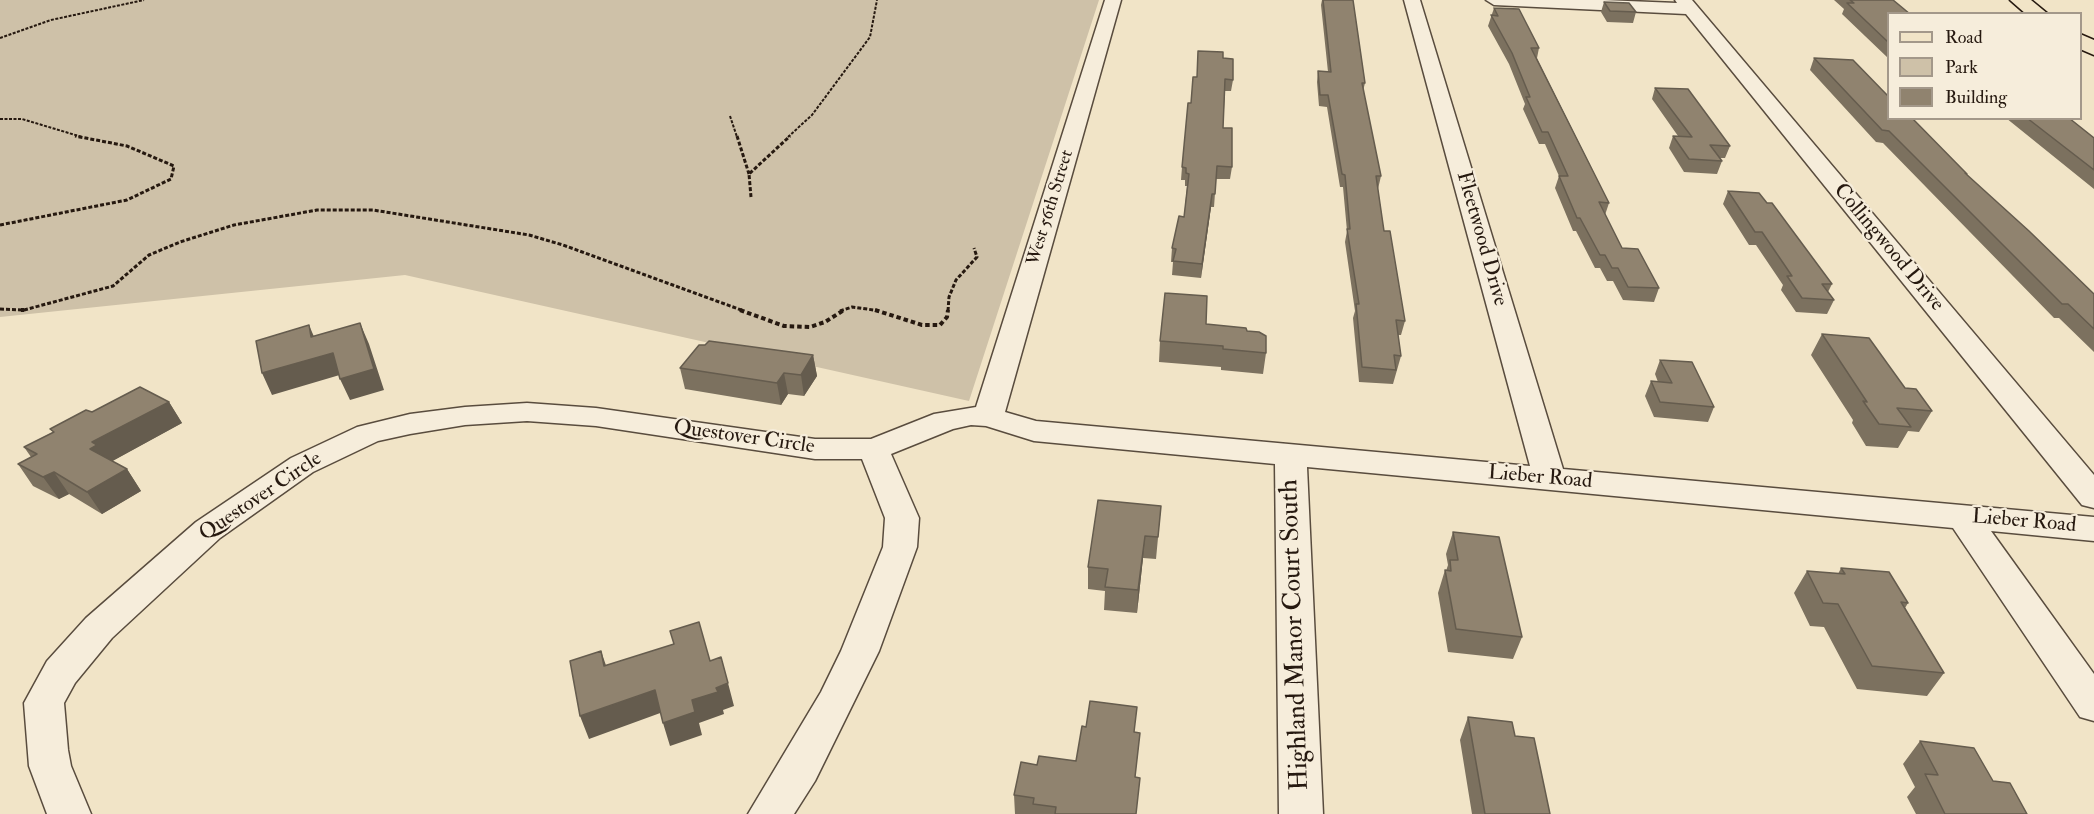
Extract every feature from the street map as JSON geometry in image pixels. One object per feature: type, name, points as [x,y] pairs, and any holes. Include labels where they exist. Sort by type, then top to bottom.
[{"type":"main road","points":[[2019,0],[2036,12]]},
{"type":"street","name":"West 56th Street","points":[[988,417],[1113,0]]},
{"type":"street","name":"Fleetwood Drive","points":[[1412,0],[1550,479]]},
{"type":"street","points":[[1494,0],[1687,4]]},
{"type":"street","name":"Collingwood Drive","points":[[1687,4],[2094,497]]},
{"type":"street","name":"Questover Circle","points":[[69,814],[50,766],[44,734],[44,703],[61,672],[99,628],[208,530],[302,465],[336,447],[393,428],[465,416],[526,412],[596,417],[815,449],[873,449],[945,421],[970,416],[988,417]]},
{"type":"street","name":"Lieber Road","points":[[988,417],[1034,431],[2094,529]]},
{"type":"street","points":[[770,814],[800,768],[860,651],[900,547],[902,518],[873,449]]},
{"type":"street","name":"Highland Manor Court South","points":[[1290,456],[1301,814]]},
{"type":"street","points":[[1963,517],[2094,705]]},
{"type":"path","points":[[0,38],[51,20],[144,0]]},
{"type":"path","points":[[749,174],[812,115],[849,67],[870,37],[877,0]]},
{"type":"path","points":[[730,116],[749,174],[751,197]]},
{"type":"path","points":[[0,119],[22,119],[75,136],[127,146],[174,166],[171,179],[126,200],[0,225]]},
{"type":"path","points":[[0,309],[24,310],[113,286],[149,255],[180,243],[234,225],[317,210],[373,210],[529,235],[563,245],[784,326],[810,327],[825,322],[846,309],[863,307],[896,315],[922,325],[940,325],[947,317],[949,297],[956,280],[977,257],[974,248]]},
{"type":"green space","points":[[0,0],[1099,0],[969,401],[405,275],[0,317]]},
{"type":"building","points":[[1323,0],[1353,0],[1365,83],[1362,83],[1381,176],[1376,176],[1384,231],[1390,231],[1405,321],[1396,320],[1401,356],[1394,355],[1396,370],[1362,367],[1356,304],[1359,304],[1347,229],[1350,229],[1345,175],[1342,174],[1328,95],[1320,95],[1318,71],[1331,72]]},
{"type":"building","points":[[1850,0],[1893,0],[1908,12],[1887,12],[1887,41],[1847,3],[1854,3]]},
{"type":"building","points":[[1604,2],[1629,3],[1636,12],[1610,11]]},
{"type":"building","points":[[1494,8],[1519,9],[1539,48],[1531,48],[1609,203],[1599,202],[1622,248],[1638,249],[1659,288],[1628,287],[1618,268],[1612,268],[1605,255],[1600,255],[1580,218],[1577,218],[1559,176],[1568,176],[1548,132],[1542,132],[1526,97],[1530,97],[1512,53],[1491,15],[1498,16]]},
{"type":"building","points":[[1198,51],[1223,52],[1223,58],[1233,59],[1233,80],[1225,79],[1223,128],[1232,128],[1232,167],[1217,166],[1215,194],[1212,194],[1202,264],[1173,261],[1176,249],[1172,248],[1179,216],[1184,217],[1189,174],[1186,173],[1186,168],[1182,167],[1188,103],[1191,103],[1193,77],[1197,77]]},
{"type":"building","points":[[1814,58],[1853,60],[1887,95],[1887,120],[1914,120],[1967,174],[1965,173],[2094,294],[2094,329],[2068,304],[2062,304],[1889,131],[1882,130]]},
{"type":"building","points":[[1655,88],[1688,89],[1730,146],[1710,145],[1722,161],[1689,159],[1673,136],[1692,137]]},
{"type":"building","points":[[2030,120],[2072,120],[2094,138],[2094,170]]},
{"type":"building","points":[[1728,191],[1759,193],[1767,203],[1772,203],[1832,284],[1822,284],[1834,300],[1802,298],[1787,276],[1792,276],[1762,232],[1755,232]]},
{"type":"building","points":[[1165,293],[1207,296],[1206,324],[1246,328],[1247,331],[1259,332],[1266,336],[1266,353],[1223,349],[1223,346],[1160,341]]},
{"type":"building","points":[[360,323],[374,369],[340,379],[333,353],[262,373],[256,341],[309,325],[311,337]]},
{"type":"building","points":[[1822,334],[1869,338],[1905,388],[1916,389],[1932,411],[1897,408],[1911,427],[1879,424]]},
{"type":"building","points":[[709,341],[813,355],[801,375],[784,373],[777,383],[680,368],[699,345],[705,345]]},
{"type":"building","points":[[1660,360],[1692,362],[1714,407],[1660,402],[1651,381],[1672,383]]},
{"type":"building","points":[[140,387],[169,402],[92,442],[97,445],[90,449],[127,469],[87,492],[54,472],[43,477],[18,464],[37,454],[24,447],[54,432],[50,429],[86,410],[92,412]]},
{"type":"building","points":[[1098,500],[1161,506],[1158,537],[1145,536],[1138,590],[1105,587],[1108,569],[1088,567]]},
{"type":"building","points":[[1453,532],[1499,537],[1522,637],[1456,629],[1445,570],[1451,571],[1450,560],[1458,560]]},
{"type":"building","points":[[1841,568],[1889,572],[1908,603],[1901,602],[1944,673],[1872,666],[1838,604],[1823,603],[1807,571],[1845,574]]},
{"type":"building","points":[[699,622],[710,661],[721,657],[728,683],[716,688],[718,692],[692,700],[695,712],[663,723],[655,690],[580,716],[570,661],[601,651],[604,666],[674,644],[670,631]]},
{"type":"building","points":[[1090,701],[1137,707],[1134,732],[1140,733],[1135,777],[1140,778],[1136,814],[1055,814],[1056,807],[1033,804],[1034,798],[1014,795],[1021,762],[1037,765],[1039,756],[1076,761],[1082,726],[1086,727]]},
{"type":"building","points":[[1468,717],[1512,722],[1515,736],[1534,738],[1550,814],[1485,814]]},
{"type":"building","points":[[1920,741],[1974,748],[1993,781],[2010,783],[2027,814],[1945,814],[1925,774],[1938,775]]}]
